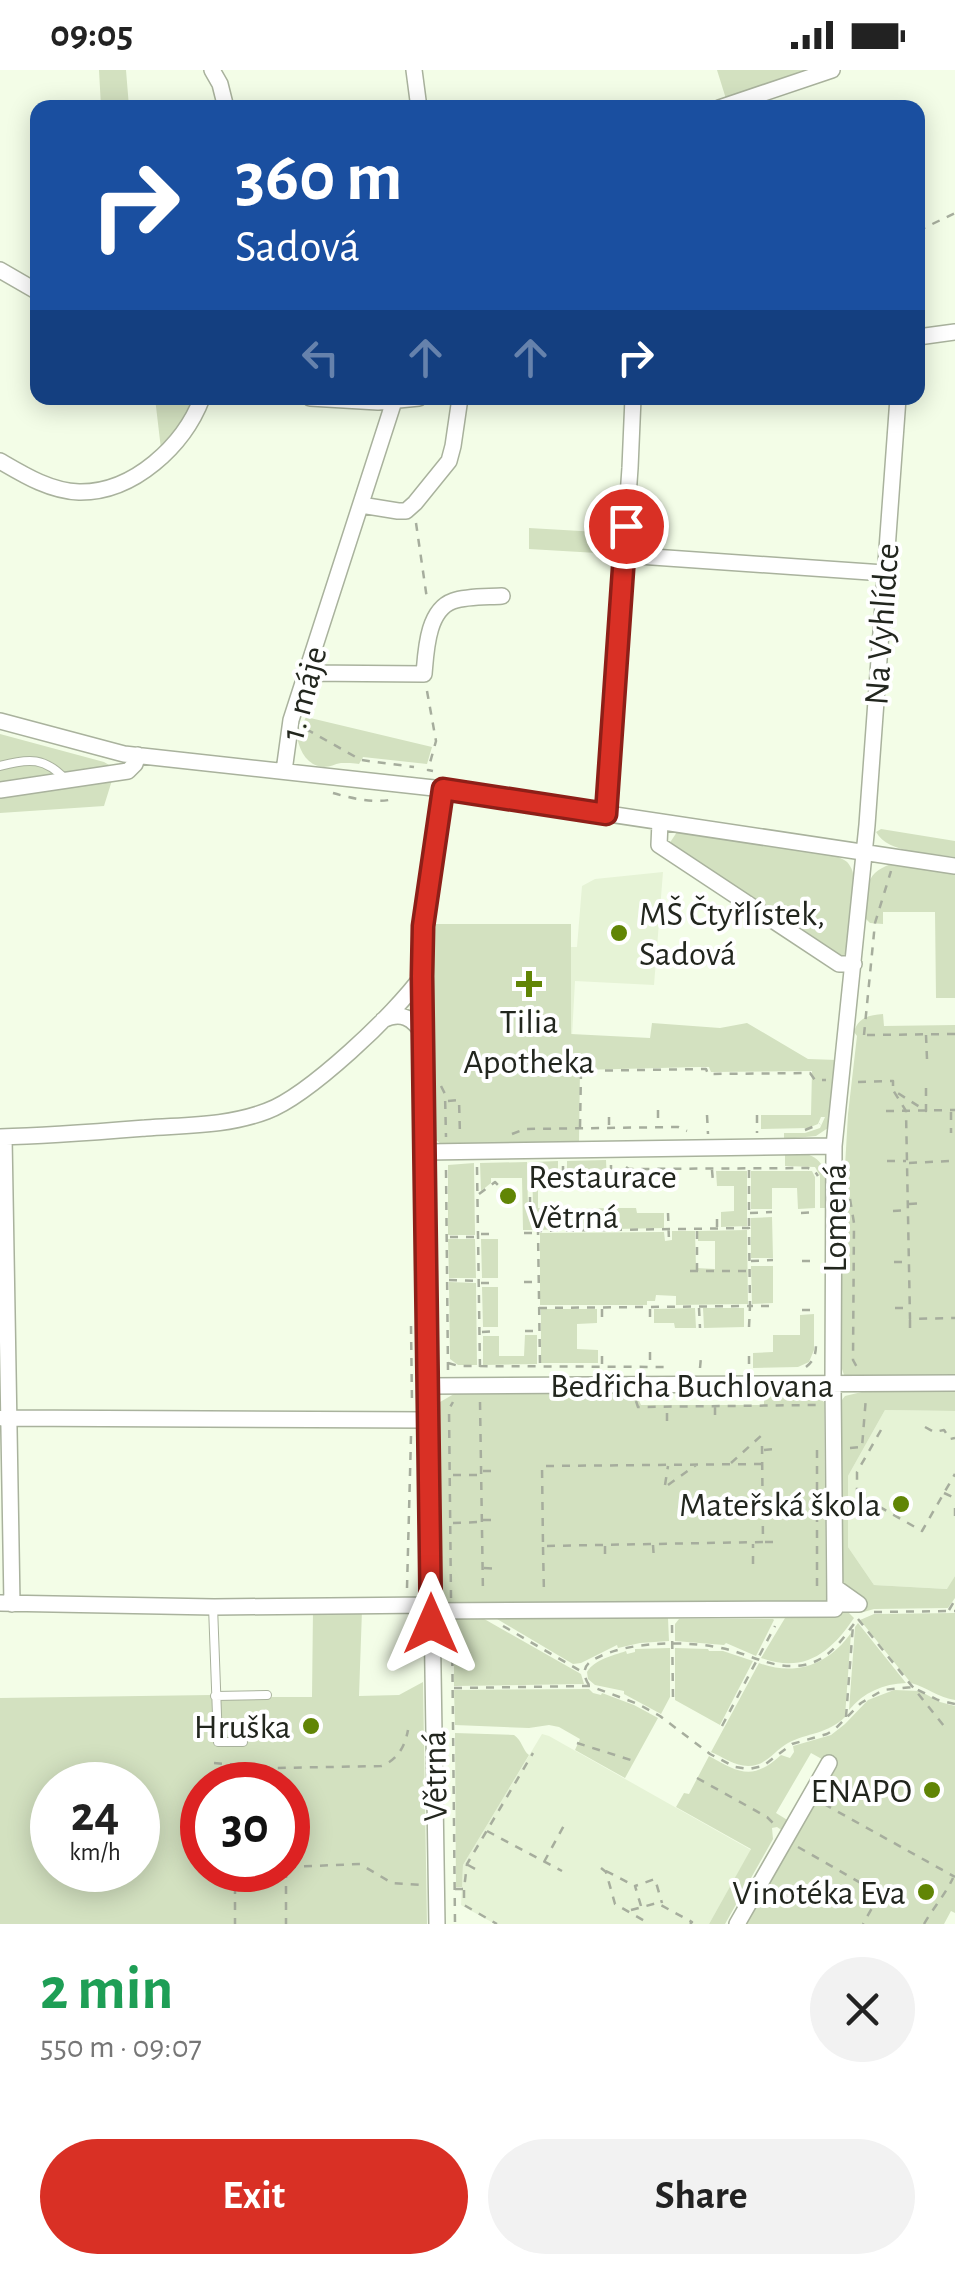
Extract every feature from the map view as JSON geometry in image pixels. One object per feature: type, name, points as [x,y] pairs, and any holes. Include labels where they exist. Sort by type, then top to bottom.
[{"type":"street","points":[[212,70],[224,100]]},
{"type":"street","points":[[414,70],[418,100]]},
{"type":"street","points":[[744,100],[832,70]]},
{"type":"street","points":[[0,270],[30,287]]},
{"type":"street","points":[[925,335],[955,332]]},
{"type":"street","points":[[0,461],[46,485],[69,491],[95,491],[127,479],[161,458],[183,435],[199,405]]},
{"type":"street","name":"1. máje","points":[[0,722],[138,755],[284,771],[291,720],[392,405]]},
{"type":"street","points":[[361,505],[406,511],[415,503],[449,461],[459,405]]},
{"type":"street","points":[[606,814],[632,405]]},
{"type":"street","name":"Na Vyhlídce","points":[[864,852],[897,405]]},
{"type":"street","points":[[624,555],[884,572]]},
{"type":"street","points":[[306,673],[424,674],[430,631],[445,606],[453,601],[502,596]]},
{"type":"street","points":[[0,790],[128,771],[138,755]]},
{"type":"street","points":[[284,771],[443,789],[955,866]]},
{"type":"street","name":"Větrná","points":[[437,1924],[423,1416],[428,1386],[422,976],[423,926],[443,789]]},
{"type":"street","points":[[660,822],[660,846],[839,964],[854,964]]},
{"type":"street","name":"Lomená","points":[[835,1587],[859,1604],[835,1604],[834,1146],[864,852]]},
{"type":"street","points":[[422,976],[383,1020],[298,1095],[268,1111],[222,1123],[2,1137],[6,1603],[407,1605],[452,1612],[835,1609],[835,1604]]},
{"type":"street","points":[[383,1020],[396,1015],[407,1017],[424,1034]]},
{"type":"street","points":[[426,1152],[834,1146]]},
{"type":"street","name":"Bedřicha Buchlovana","points":[[428,1386],[833,1384],[866,1378],[955,1383]]},
{"type":"street","points":[[4,1419],[423,1416]]},
{"type":"street","points":[[737,1924],[780,1834],[810,1796],[828,1763]]},
{"type":"lane","points":[[0,766],[34,760],[53,767],[66,780]]},
{"type":"lane","points":[[212,1606],[218,1742],[243,1742]]},
{"type":"lane","points":[[215,1696],[266,1695]]},
{"type":"path","points":[[925,228],[955,213]]},
{"type":"path","points":[[406,511],[416,520],[426,597]]},
{"type":"path","points":[[299,724],[361,760],[414,767],[411,786]]},
{"type":"path","points":[[864,1035],[875,923],[894,856]]},
{"type":"path","points":[[926,1034],[927,1059]]},
{"type":"path","points":[[857,1036],[955,1034]]},
{"type":"path","points":[[580,1128],[581,1072],[810,1073],[815,1080],[826,1080],[827,1073]]},
{"type":"path","points":[[850,1082],[893,1081],[893,1090],[906,1111],[910,1333]]},
{"type":"path","points":[[439,1082],[445,1094],[449,1386]]},
{"type":"path","points":[[926,1088],[926,1110]]},
{"type":"path","points":[[893,1090],[926,1110]]},
{"type":"path","points":[[445,1101],[459,1100],[460,1137]]},
{"type":"path","points":[[658,1110],[658,1127]]},
{"type":"path","points":[[886,1111],[953,1110],[951,1133]]},
{"type":"path","points":[[609,1111],[609,1127]]},
{"type":"path","points":[[707,1115],[708,1147]]},
{"type":"path","points":[[794,1130],[813,1128],[822,1121]]},
{"type":"path","points":[[508,1135],[524,1129],[609,1127],[678,1126],[689,1132]]},
{"type":"path","points":[[757,1131],[769,1131]]},
{"type":"path","points":[[611,1178],[612,1158],[629,1169],[808,1168],[818,1174]]},
{"type":"path","points":[[562,1159],[563,1179]]},
{"type":"path","points":[[530,1160],[530,1208],[538,1215],[540,1366]]},
{"type":"path","points":[[477,1161],[480,1366]]},
{"type":"path","points":[[887,1161],[950,1162]]},
{"type":"path","points":[[712,1168],[713,1182]]},
{"type":"path","points":[[664,1169],[664,1182]]},
{"type":"path","points":[[748,1169],[750,1327]]},
{"type":"path","points":[[477,1194],[495,1182],[498,1186]]},
{"type":"path","points":[[850,1197],[854,1224],[853,1360],[866,1378],[862,1447]]},
{"type":"path","points":[[908,1204],[926,1204]]},
{"type":"path","points":[[612,1208],[612,1230]]},
{"type":"path","points":[[563,1209],[563,1230]]},
{"type":"path","points":[[893,1211],[908,1210]]},
{"type":"path","points":[[717,1228],[718,1212]]},
{"type":"path","points":[[749,1213],[772,1212]]},
{"type":"path","points":[[668,1213],[669,1240]]},
{"type":"path","points":[[524,1234],[749,1228]]},
{"type":"path","points":[[696,1271],[697,1229]]},
{"type":"path","points":[[447,1237],[494,1234]]},
{"type":"path","points":[[749,1261],[772,1260]]},
{"type":"path","points":[[894,1262],[909,1262]]},
{"type":"path","points":[[690,1271],[750,1271]]},
{"type":"path","points":[[447,1280],[495,1283]]},
{"type":"path","points":[[524,1282],[538,1282]]},
{"type":"path","points":[[650,1323],[651,1305]]},
{"type":"path","points":[[699,1306],[700,1328]]},
{"type":"path","points":[[539,1308],[773,1306]]},
{"type":"path","points":[[602,1307],[602,1323]]},
{"type":"path","points":[[894,1308],[910,1308]]},
{"type":"path","points":[[407,1605],[423,1416],[411,1314]]},
{"type":"path","points":[[910,1318],[955,1318]]},
{"type":"path","points":[[480,1332],[496,1331]]},
{"type":"path","points":[[525,1331],[539,1331]]},
{"type":"path","points":[[796,1370],[812,1363],[816,1338]]},
{"type":"path","points":[[602,1352],[602,1366]]},
{"type":"path","points":[[650,1352],[650,1366]]},
{"type":"path","points":[[448,1363],[669,1366],[674,1370]]},
{"type":"path","points":[[479,1386],[484,1616],[584,1673]]},
{"type":"path","points":[[635,1400],[638,1406],[817,1405]]},
{"type":"path","points":[[423,1416],[451,1404],[456,1924]]},
{"type":"path","points":[[667,1406],[667,1420]]},
{"type":"path","points":[[714,1406],[714,1420]]},
{"type":"path","points":[[925,1427],[934,1432],[944,1430],[950,1439],[955,1438]]},
{"type":"path","points":[[880,1430],[857,1472],[857,1494],[922,1532],[955,1474]]},
{"type":"path","points":[[730,1464],[762,1434]]},
{"type":"path","points":[[817,1442],[818,1609]]},
{"type":"path","points":[[833,1449],[862,1447],[869,1451]]},
{"type":"path","points":[[764,1542],[762,1448],[776,1449]]},
{"type":"path","points":[[668,1465],[666,1485],[697,1464]]},
{"type":"path","points":[[545,1610],[542,1466],[762,1464]]},
{"type":"path","points":[[450,1475],[498,1471]]},
{"type":"path","points":[[944,1493],[955,1498]]},
{"type":"path","points":[[762,1498],[776,1497]]},
{"type":"path","points":[[955,1508],[955,1517]]},
{"type":"path","points":[[451,1523],[498,1520]]},
{"type":"path","points":[[753,1542],[753,1564]]},
{"type":"path","points":[[543,1546],[776,1542]]},
{"type":"path","points":[[654,1544],[654,1560]]},
{"type":"path","points":[[604,1545],[605,1560]]},
{"type":"path","points":[[483,1568],[499,1568]]},
{"type":"path","points":[[948,1611],[955,1600]]},
{"type":"path","points":[[672,1610],[672,1699]]},
{"type":"path","points":[[722,1726],[784,1610]]},
{"type":"path","points":[[870,1612],[955,1611]]},
{"type":"path","points":[[590,1686],[584,1678],[585,1667],[618,1650],[640,1646],[712,1646],[785,1666],[812,1663],[833,1650],[862,1616]]},
{"type":"path","points":[[855,1622],[944,1726]]},
{"type":"path","points":[[846,1719],[855,1622]]},
{"type":"path","points":[[432,1688],[590,1686],[660,1716],[710,1754],[741,1769],[764,1766],[792,1744],[827,1734],[860,1702],[890,1688],[912,1687],[955,1704]]},
{"type":"path","points":[[310,1767],[390,1763],[405,1744],[408,1730]]},
{"type":"path","points":[[576,1742],[634,1761]]},
{"type":"path","points":[[697,1778],[767,1817],[780,1834],[880,1894],[863,1924]]},
{"type":"path","points":[[810,1796],[954,1877],[924,1924]]},
{"type":"path","points":[[544,1862],[567,1820]]},
{"type":"path","points":[[486,1830],[562,1872]]},
{"type":"path","points":[[467,1864],[479,1870]]},
{"type":"path","points":[[650,1924],[615,1904],[603,1869],[635,1886],[655,1880],[662,1906]]},
{"type":"path","points":[[635,1886],[641,1908]]},
{"type":"path","points":[[464,1888],[464,1906],[497,1924]]},
{"type":"path","points":[[235,1892],[236,1924]]},
{"type":"path","points":[[286,1892],[286,1924]]},
{"type":"path","points":[[628,1911],[657,1903],[690,1924]]},
{"type":"shaded area","points":[[99,70],[126,70],[128,100],[101,100]]},
{"type":"shaded area","points":[[717,70],[815,70],[732,100],[726,100]]},
{"type":"shaded area","points":[[156,405],[193,405],[191,414],[161,449]]},
{"type":"shaded area","points":[[529,528],[615,533],[614,554],[529,549]]},
{"type":"shaded area","points":[[306,717],[432,747],[427,764],[363,757],[359,764],[317,766],[303,754],[298,741],[296,728],[300,729]]},
{"type":"shaded area","points":[[0,734],[104,762],[116,769],[0,786]]},
{"type":"shaded area","points":[[113,777],[104,806],[0,813],[0,792]]},
{"type":"shaded area","points":[[881,829],[955,841],[955,857],[900,849],[882,839],[876,832]]},
{"type":"shaded area","points":[[677,832],[836,856],[846,861],[855,884],[849,953],[841,956],[669,844]]},
{"type":"shaded area","points":[[891,864],[955,873],[955,998],[936,998],[935,912],[883,912],[883,924],[866,919],[871,879]]},
{"type":"shaded area","points":[[663,872],[654,985],[575,981],[571,1055],[431,948],[577,947],[582,886],[595,879]]},
{"type":"shaded area","points":[[425,924],[571,924],[571,1034],[650,1038],[652,1023],[720,1028],[747,1023],[808,1059],[837,1060],[828,1128],[816,1136],[784,1139],[784,1133],[820,1128],[825,1117],[821,1117],[818,1124],[808,1128],[761,1129],[761,1115],[811,1115],[812,1071],[711,1072],[709,1067],[580,1070],[579,1141],[442,1145],[431,1136]]},
{"type":"shaded area","points":[[883,1014],[884,1026],[955,1025],[955,1382],[847,1384],[842,1369],[842,1219],[857,1036],[854,1032],[862,1020]]},
{"type":"shaded area","points":[[801,1153],[823,1166],[826,1208],[820,1208],[820,1176],[815,1167],[785,1166],[785,1154]]},
{"type":"shaded area","points":[[606,1160],[607,1182],[567,1183],[567,1161]]},
{"type":"shaded area","points":[[558,1161],[558,1183],[538,1183],[538,1208],[559,1209],[559,1229],[540,1230],[540,1214],[533,1207],[532,1162]]},
{"type":"shaded area","points":[[527,1162],[528,1208],[536,1217],[536,1230],[523,1230],[522,1178],[491,1178],[491,1183],[481,1191],[480,1163]]},
{"type":"shaded area","points":[[474,1163],[475,1235],[448,1235],[448,1165]]},
{"type":"shaded area","points":[[716,1171],[747,1171],[747,1226],[721,1227],[721,1212],[734,1211],[734,1186],[717,1186]]},
{"type":"shaded area","points":[[751,1171],[812,1171],[815,1208],[798,1209],[797,1188],[772,1188],[772,1209],[751,1209]]},
{"type":"shaded area","points":[[608,1208],[608,1229],[567,1229],[567,1209]]},
{"type":"shaded area","points":[[616,1208],[664,1213],[664,1228],[616,1229]]},
{"type":"shaded area","points":[[772,1217],[773,1258],[751,1258],[751,1218]]},
{"type":"shaded area","points":[[747,1230],[748,1304],[676,1305],[676,1296],[656,1295],[655,1301],[647,1301],[647,1305],[540,1305],[540,1233],[664,1232],[665,1241],[672,1240],[672,1231],[695,1231],[696,1268],[715,1269],[715,1241],[698,1241],[698,1231]]},
{"type":"shaded area","points":[[448,1239],[475,1239],[476,1278],[449,1278]]},
{"type":"shaded area","points":[[481,1239],[498,1239],[498,1278],[482,1278]]},
{"type":"shaded area","points":[[751,1266],[773,1266],[773,1303],[752,1304]]},
{"type":"shaded area","points":[[449,1282],[476,1283],[477,1365],[458,1365],[450,1359]]},
{"type":"shaded area","points":[[482,1287],[498,1287],[498,1327],[483,1327]]},
{"type":"shaded area","points":[[695,1308],[696,1328],[654,1323],[654,1309]]},
{"type":"shaded area","points":[[703,1308],[744,1308],[744,1327],[704,1328]]},
{"type":"shaded area","points":[[541,1309],[597,1309],[597,1323],[577,1324],[577,1349],[598,1350],[598,1363],[541,1363]]},
{"type":"shaded area","points":[[814,1314],[814,1350],[809,1362],[798,1367],[753,1368],[753,1353],[773,1352],[773,1335],[800,1335],[800,1315]]},
{"type":"shaded area","points":[[525,1335],[537,1335],[537,1364],[483,1365],[483,1336],[499,1336],[499,1356],[524,1356]]},
{"type":"shaded area","points":[[870,1390],[955,1390],[955,1411],[885,1410],[848,1476],[848,1547],[874,1585],[947,1589],[955,1576],[955,1598],[948,1608],[874,1609],[860,1613],[859,1599],[841,1577],[838,1405],[845,1396]]},
{"type":"shaded area","points":[[635,1392],[641,1405],[764,1405],[764,1392],[813,1392],[824,1402],[823,1609],[438,1604],[435,1415],[440,1402],[454,1394]]},
{"type":"shaded area","name":"Mateřská škola","points":[[885,1410],[955,1411],[955,1576],[948,1589],[874,1585],[848,1547],[848,1476]]},
{"type":"shaded area","points":[[313,1610],[362,1610],[359,1696],[399,1695],[423,1682],[427,1924],[0,1924],[0,1698],[312,1697]]},
{"type":"shaded area","points":[[848,1612],[854,1618],[836,1641],[815,1657],[791,1663],[761,1658],[785,1618]]},
{"type":"shaded area","points":[[955,1613],[955,1700],[911,1683],[860,1620],[874,1614]]},
{"type":"shaded area","points":[[454,1616],[479,1616],[581,1674],[584,1684],[454,1686]]},
{"type":"shaded area","points":[[492,1616],[668,1618],[669,1641],[618,1648],[617,1645],[573,1664]]},
{"type":"shaded area","points":[[679,1619],[774,1620],[756,1656],[726,1643],[675,1641],[675,1624]]},
{"type":"shaded area","points":[[858,1623],[906,1683],[874,1690],[849,1710],[855,1627]]},
{"type":"shaded area","points":[[851,1633],[845,1717],[838,1723],[788,1743],[754,1765],[738,1765],[711,1752],[759,1663],[786,1669],[811,1665],[833,1653]]},
{"type":"shaded area","points":[[670,1648],[670,1697],[661,1714],[624,1691],[595,1685],[588,1679],[590,1668],[610,1656],[635,1649]]},
{"type":"shaded area","points":[[675,1648],[723,1651],[753,1661],[720,1725],[675,1700]]},
{"type":"shaded area","points":[[589,1689],[658,1718],[625,1778],[575,1750],[580,1739],[559,1727],[455,1725],[454,1690]]},
{"type":"shaded area","points":[[894,1690],[920,1691],[955,1706],[955,1913],[951,1911],[944,1924],[744,1924],[829,1763],[811,1753],[776,1813],[789,1821],[783,1831],[772,1828],[773,1839],[725,1924],[709,1924],[751,1849],[676,1807],[684,1793],[689,1794],[709,1756],[746,1772],[762,1769],[781,1755],[790,1758],[793,1746],[831,1735],[868,1700]]},
{"type":"shaded area","points":[[455,1733],[514,1735],[529,1755],[463,1865],[462,1887],[456,1887]]},
{"type":"shaded area","points":[[542,1734],[751,1850],[709,1924],[495,1924],[461,1905],[463,1865]]},
{"type":"place","name":"MŠ Čtyřlístek, Sadová","points":[[619,933]]},
{"type":"place","name":"Tilia Apotheka","points":[[529,984]]},
{"type":"place","name":"Restaurace Větrná","points":[[508,1196]]},
{"type":"place","name":"Mateřská škola","points":[[901,1504]]},
{"type":"place","name":"Hruška","points":[[311,1726]]},
{"type":"place","name":"ENAPO","points":[[932,1790]]},
{"type":"place","name":"Vinotéka Eva","points":[[926,1892]]},
{"type":"route","points":[[431,1624],[422,976],[423,926],[443,789],[606,814],[626,526]]}]
